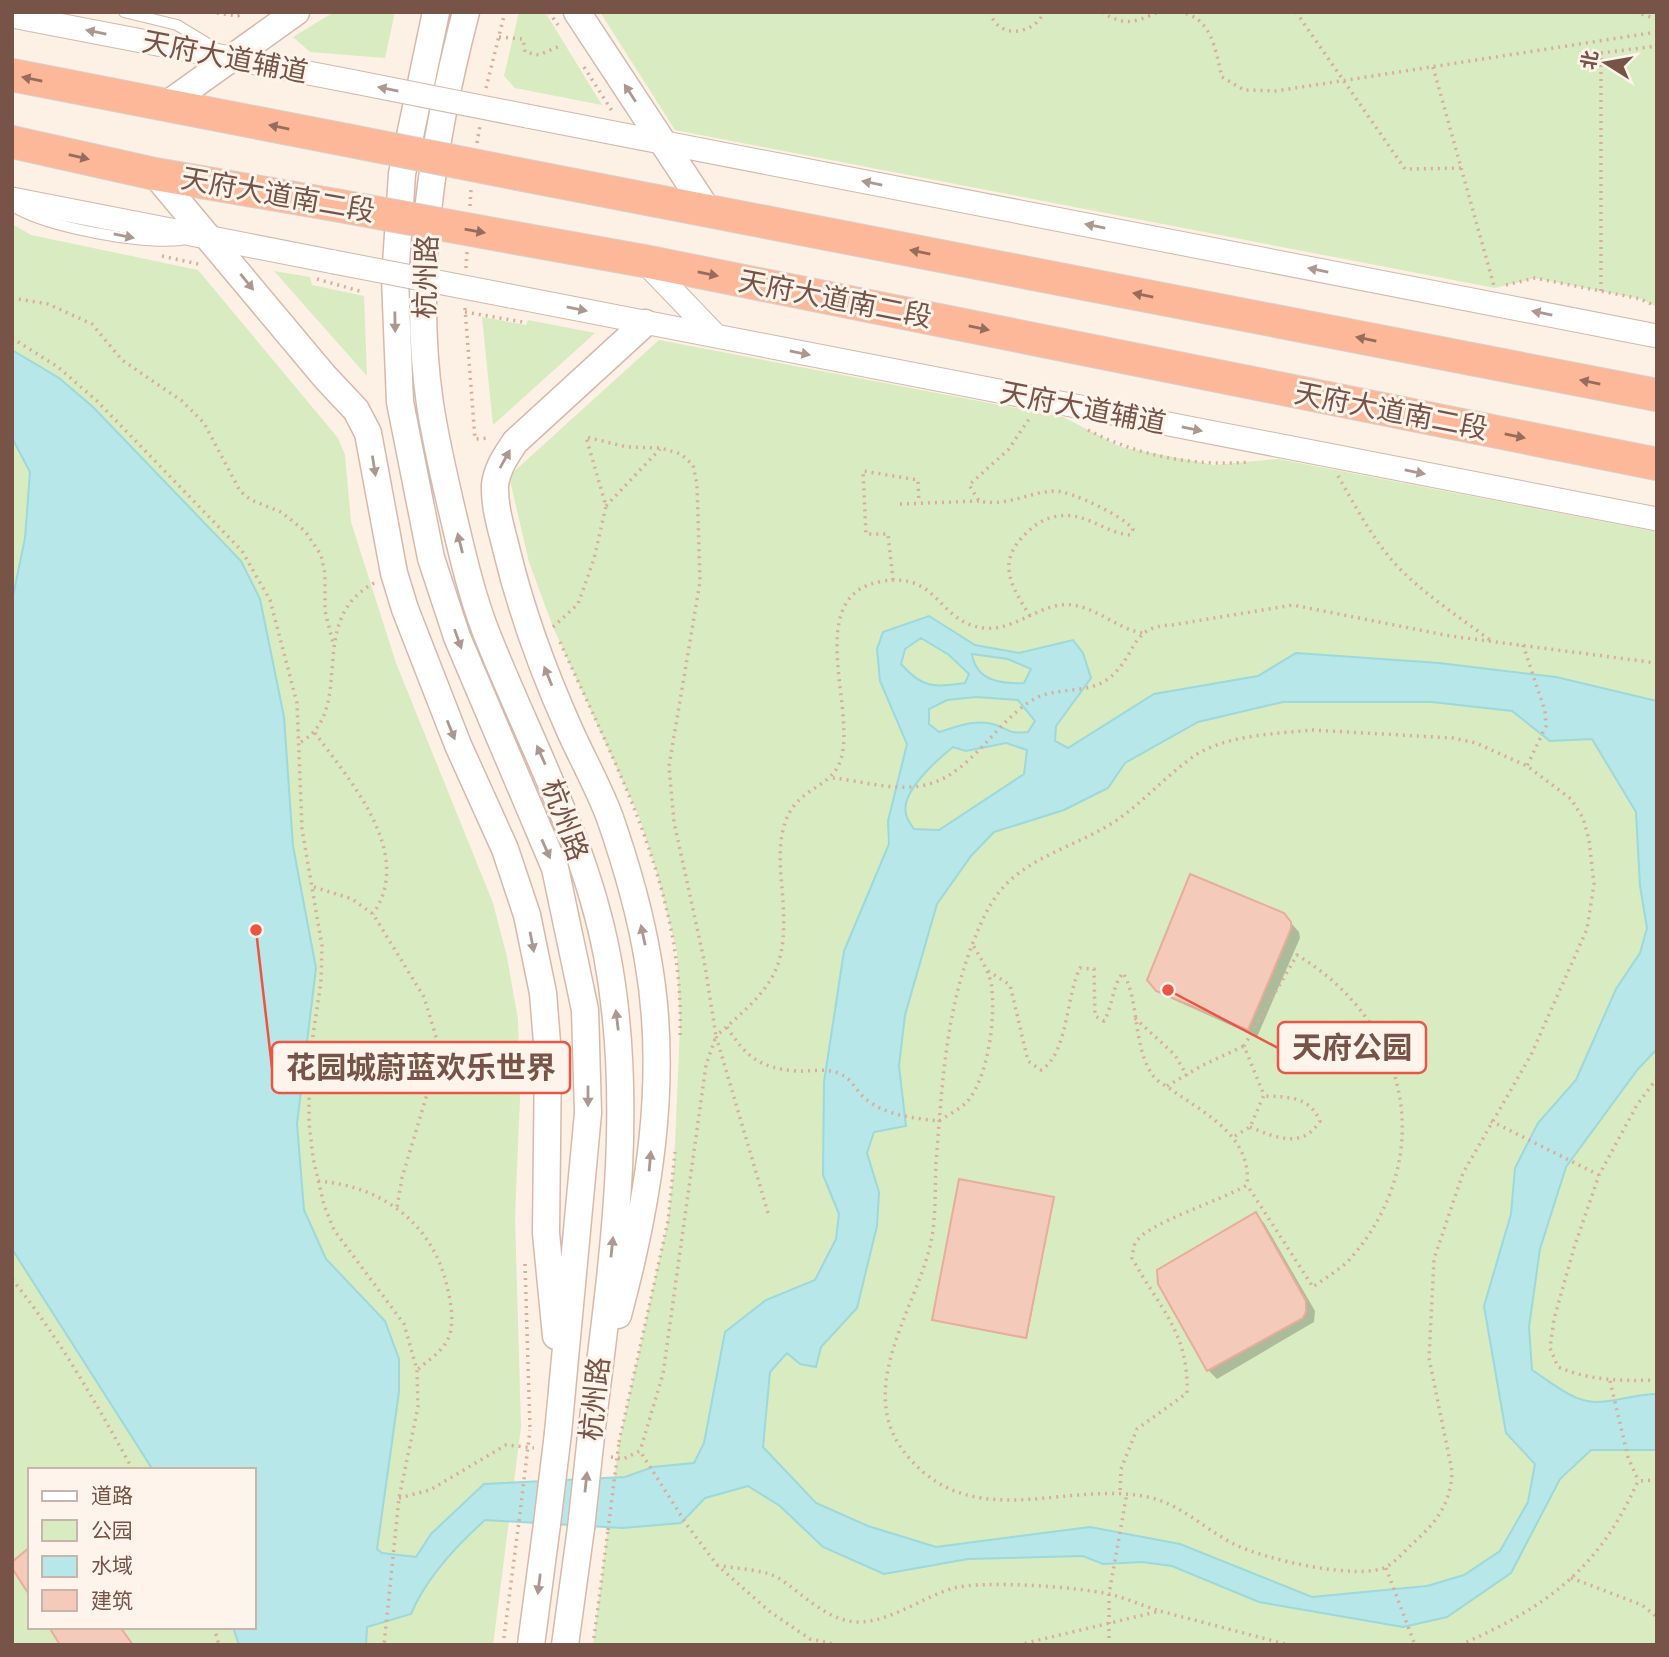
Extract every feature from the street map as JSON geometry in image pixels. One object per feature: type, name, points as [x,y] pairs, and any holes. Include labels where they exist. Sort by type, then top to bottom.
[{"type":"highway","points":[[12,75],[1657,395]]},
{"type":"highway","name":"天府大道南二段","points":[[12,142],[155,174],[644,261],[1657,464]]},
{"type":"main road","points":[[166,105],[296,12]]},
{"type":"main road","name":"杭州路","points":[[436,12],[402,174],[395,279],[400,402],[431,558],[457,637],[555,868],[585,1010],[588,1113],[562,1396],[551,1441],[547,1524],[531,1645]]},
{"type":"main road","name":"杭州路","points":[[466,12],[453,61],[432,178],[424,334],[430,402],[462,553],[486,631],[550,776],[583,866],[606,950],[621,1045],[622,1111],[617,1200],[581,1528],[565,1645]]},
{"type":"main road","points":[[577,12],[708,211]]},
{"type":"main road","points":[[155,174],[325,377],[356,410],[368,433],[394,573],[422,655],[505,849],[527,915],[543,993],[548,1055],[546,1233],[562,1396]]},
{"type":"main road","points":[[596,1395],[631,1265],[650,1170],[656,1097],[656,1029],[649,961],[633,887],[609,815],[569,729],[520,605],[498,510],[495,485],[500,464],[515,442],[645,323]]},
{"type":"street","name":"天府大道辅道","points":[[12,16],[662,142]]},
{"type":"street","points":[[662,142],[1657,335]]},
{"type":"street","points":[[12,199],[211,238]]},
{"type":"street","name":"天府大道辅道","points":[[211,238],[1657,519]]},
{"type":"street","points":[[644,261],[716,336]]},
{"type":"lane","points":[[124,12],[177,25],[231,58]]},
{"type":"lane","points":[[12,206],[34,218],[131,238],[162,242],[211,238]]},
{"type":"path","points":[[210,12],[238,16],[243,12]]},
{"type":"path","points":[[990,12],[1000,27],[1025,32],[1039,23],[1044,12]]},
{"type":"path","points":[[1102,12],[1118,23],[1138,21],[1158,12]]},
{"type":"path","points":[[1179,12],[1191,14],[1209,30],[1222,77],[1244,90],[1276,91],[1657,32]]},
{"type":"path","points":[[1296,12],[1405,169],[1462,168]]},
{"type":"path","points":[[1635,12],[1657,19]]},
{"type":"path","points":[[499,37],[523,39],[525,52],[539,55],[562,45]]},
{"type":"path","points":[[1601,291],[1601,52],[1657,46]]},
{"type":"path","points":[[1433,67],[1495,288]]},
{"type":"path","points":[[1481,285],[1495,288],[1535,278],[1641,299],[1657,307]]},
{"type":"path","points":[[316,282],[363,292]]},
{"type":"path","points":[[12,298],[48,304],[92,324],[122,360],[182,401],[204,423],[240,491],[251,500],[281,512],[306,531],[321,555],[326,611],[333,643]]},
{"type":"path","points":[[464,312],[523,323]]},
{"type":"path","points":[[12,338],[58,367],[97,401],[250,561],[273,611],[297,703],[301,741],[302,830],[314,887],[322,946],[321,982],[309,1062],[309,1122],[318,1181],[334,1230],[404,1324],[417,1370],[418,1407],[399,1498],[384,1645]]},
{"type":"path","points":[[979,502],[969,485],[1008,450],[1034,411],[1021,409]]},
{"type":"path","points":[[1086,429],[1121,447],[1214,465],[1252,461]]},
{"type":"path","points":[[553,627],[578,604],[594,559],[606,506],[586,437],[627,447],[661,448],[681,454],[693,465],[697,485],[700,582],[669,766],[674,822],[704,960],[716,1037],[768,1213]]},
{"type":"path","points":[[606,506],[661,448]]},
{"type":"path","points":[[1348,472],[1334,470],[1369,529],[1396,565],[1429,597],[1492,641]]},
{"type":"path","points":[[892,580],[888,534],[866,534],[863,471],[918,480],[919,503]]},
{"type":"path","points":[[900,504],[979,502],[998,505],[1056,491],[1108,511],[1126,521],[1133,529],[1130,535],[1118,534],[1074,516],[1044,518],[1016,541],[1008,562],[1013,589],[1030,616]]},
{"type":"path","points":[[301,741],[315,733],[324,719],[329,700],[333,643],[340,619],[371,584],[394,573]]},
{"type":"path","points":[[832,778],[841,759],[847,732],[836,663],[837,637],[844,605],[856,590],[892,580],[908,580],[927,587],[946,610],[984,628],[1008,625],[1061,605],[1090,610],[1111,618],[1128,631],[1143,633]]},
{"type":"path","points":[[610,1457],[623,1459],[640,1451],[663,1374],[706,1065],[716,1037],[751,1006],[773,980],[783,952],[785,929],[779,862],[786,820],[802,794],[832,778],[905,787],[930,784],[954,771],[973,755],[1019,708],[1049,692],[1101,685],[1122,668],[1143,633],[1152,625],[1172,625],[1293,605],[1450,636],[1657,663]]},
{"type":"path","points":[[548,614],[639,817],[657,873],[677,952],[679,1042]]},
{"type":"path","points":[[1523,645],[1545,711],[1546,726],[1527,766]]},
{"type":"path","points":[[1312,730],[1453,738],[1476,743],[1527,766],[1571,799],[1583,818],[1589,840],[1594,884],[1587,929],[1531,1055],[1462,1173],[1434,1259],[1429,1358],[1452,1471],[1451,1489],[1433,1525],[1386,1568],[1347,1572],[1323,1569],[1236,1545],[1170,1504],[1127,1493],[1003,1502],[973,1497],[936,1481],[910,1460],[893,1434],[886,1406],[887,1373],[896,1338],[931,1242],[942,1073],[951,1010],[972,944],[996,894],[1020,872],[1118,820],[1193,756],[1216,745],[1312,730]]},
{"type":"path","points":[[315,733],[378,828],[385,849],[385,886],[382,901],[373,914]]},
{"type":"path","points":[[314,887],[352,899],[373,914],[424,998],[437,1040],[436,1063],[404,1169],[397,1207]]},
{"type":"path","points":[[727,1027],[740,1049],[754,1062],[796,1070],[838,1073],[850,1080],[866,1100],[889,1112],[939,1121],[967,1102],[985,1065],[991,1029],[992,990],[988,971],[972,944]]},
{"type":"path","points":[[988,971],[1010,985],[1028,1061],[1041,1070],[1050,1065],[1064,1029],[1073,983],[1080,968],[1094,969],[1095,1016],[1104,1021],[1112,1009],[1118,979],[1124,973],[1129,983],[1133,1016],[1142,1047],[1155,1077],[1167,1086],[1235,1136],[1249,1168],[1247,1185],[1313,1287],[1350,1259],[1379,1218],[1398,1169],[1403,1134],[1401,1094],[1389,1054],[1362,1007],[1326,972],[1297,955],[1244,1046],[1167,1086]]},
{"type":"path","points":[[1133,1016],[1175,1055],[1187,1076]]},
{"type":"path","points":[[1235,1136],[1250,1127],[1264,1096],[1260,1079],[1244,1046]]},
{"type":"path","points":[[1657,1078],[1637,1105],[1599,1175],[1562,1282],[1550,1348],[1558,1367],[1581,1376],[1610,1381],[1657,1380]]},
{"type":"path","points":[[1250,1127],[1278,1139],[1296,1140],[1313,1133],[1320,1121],[1315,1109],[1297,1097],[1264,1096]]},
{"type":"path","points":[[1491,1121],[1599,1175]]},
{"type":"path","points":[[593,1645],[618,1442],[668,1220],[675,1138]]},
{"type":"path","points":[[318,1181],[360,1188],[397,1207],[421,1228],[434,1250],[445,1277],[451,1303],[448,1339],[441,1350],[417,1370]]},
{"type":"path","points":[[1120,1493],[1121,1469],[1137,1429],[1187,1393],[1188,1364],[1168,1314],[1132,1258],[1136,1242],[1149,1228],[1228,1197],[1247,1185]]},
{"type":"path","points":[[12,1279],[75,1366],[132,1468]]},
{"type":"path","points":[[1610,1381],[1628,1457],[1638,1481]]},
{"type":"path","points":[[503,1645],[530,1430]]},
{"type":"path","points":[[399,1498],[430,1490],[506,1445],[551,1441]]},
{"type":"path","points":[[640,1451],[687,1525],[717,1565],[769,1611],[811,1642],[838,1645]]},
{"type":"path","points":[[1638,1481],[1657,1480]]},
{"type":"path","points":[[1460,1645],[1540,1606],[1571,1578],[1606,1541],[1638,1481]]},
{"type":"path","points":[[1109,1645],[1109,1594],[1127,1493]]},
{"type":"path","points":[[717,1565],[778,1578],[796,1593],[828,1612],[856,1622],[882,1619],[956,1587],[1010,1584],[1109,1594],[1160,1611],[1289,1645]]},
{"type":"path","points":[[1386,1568],[1414,1643]]},
{"type":"path","points":[[1571,1578],[1642,1605],[1657,1616]]},
{"type":"path","points":[[1018,1645],[1160,1611]]},
{"type":"green space","points":[[334,12],[395,12],[385,58],[310,52],[293,37]]},
{"type":"green space","points":[[519,12],[545,12],[602,105],[515,88],[504,76]]},
{"type":"green space","points":[[600,12],[1657,12],[1657,307],[1641,299],[1535,278],[1495,288],[675,130]]},
{"type":"green space","points":[[12,224],[31,235],[198,270],[338,438],[345,455],[351,522],[396,663],[493,903],[507,957],[518,1019],[520,1098],[515,1217],[521,1427],[493,1645],[12,1645]]},
{"type":"green space","points":[[274,271],[310,277],[312,285],[364,296],[367,376]]},
{"type":"green space","points":[[482,317],[526,325],[528,320],[595,333],[493,425]]},
{"type":"green space","points":[[659,340],[1063,417],[1121,447],[1214,465],[1278,459],[1657,532],[1657,1645],[593,1645],[619,1442],[668,1220],[674,1166],[680,1028],[677,952],[657,873],[639,817],[553,627],[529,562],[509,476]]},
{"type":"water","points":[[12,350],[59,378],[93,407],[241,561],[260,599],[284,717],[293,846],[316,968],[297,1124],[304,1210],[326,1259],[385,1321],[399,1359],[399,1392],[377,1549],[382,1553],[416,1557],[431,1534],[484,1484],[625,1477],[653,1467],[694,1463],[704,1443],[725,1332],[766,1300],[815,1280],[836,1239],[839,1214],[823,1175],[824,1082],[844,951],[889,844],[888,821],[907,744],[880,681],[877,649],[883,632],[929,616],[975,645],[1019,653],[1073,640],[1083,653],[1091,678],[1056,726],[1055,741],[1068,748],[1154,694],[1258,676],[1296,653],[1439,663],[1556,677],[1657,701],[1657,1049],[1638,1069],[1566,1167],[1540,1249],[1529,1327],[1532,1370],[1571,1395],[1596,1402],[1657,1394],[1657,1450],[1591,1450],[1560,1479],[1511,1573],[1447,1617],[1403,1627],[1259,1602],[1172,1566],[1142,1562],[1103,1564],[1083,1556],[968,1559],[884,1574],[823,1547],[780,1506],[748,1486],[705,1498],[681,1523],[623,1528],[485,1520],[443,1563],[411,1614],[367,1627],[366,1645],[239,1645],[234,1629],[256,1629],[256,1468],[152,1468],[12,1249],[12,601],[25,538],[30,472],[12,438]],"holes":[[[921,638],[949,655],[969,674],[965,683],[937,685],[923,682],[901,664],[905,649]],[[972,654],[1008,659],[1031,669],[1024,683],[998,681],[979,670]],[[976,697],[1018,700],[1035,721],[1028,732],[1014,732],[982,722],[939,732],[929,724],[929,709],[947,700]],[[1283,702],[1432,702],[1512,711],[1550,741],[1592,739],[1636,812],[1640,886],[1647,928],[1640,953],[1616,989],[1576,1080],[1538,1123],[1515,1168],[1511,1214],[1484,1306],[1506,1433],[1535,1464],[1528,1502],[1500,1551],[1464,1575],[1427,1586],[1312,1597],[1180,1544],[1090,1527],[936,1547],[868,1526],[816,1503],[763,1447],[770,1372],[787,1353],[800,1364],[816,1367],[821,1347],[857,1308],[877,1226],[879,1192],[867,1153],[874,1132],[906,1126],[899,1066],[905,1015],[937,904],[971,856],[994,832],[1064,810],[1108,788],[1125,763],[1198,722]],[[1006,743],[1027,750],[1024,774],[939,830],[914,829],[906,814],[906,805],[914,786],[938,759],[953,747],[966,751]]]},
{"type":"building","points":[[1190,874],[1284,913],[1291,922],[1291,929],[1248,1030],[1156,991],[1147,980]]},
{"type":"building","points":[[959,1179],[1054,1197],[1026,1338],[932,1320]]},
{"type":"building","points":[[1256,1212],[1306,1301],[1306,1312],[1303,1318],[1207,1371],[1158,1284],[1157,1270]]},
{"type":"building","points":[[28,1549],[28,1593],[12,1568],[12,1562]]},
{"type":"building","points":[[50,1629],[121,1629],[133,1645],[60,1645]]},
{"type":"place","name":"花园城蔚蓝欢乐世界","points":[[256,930]]},
{"type":"place","name":"天府公园","points":[[1168,990]]}]
